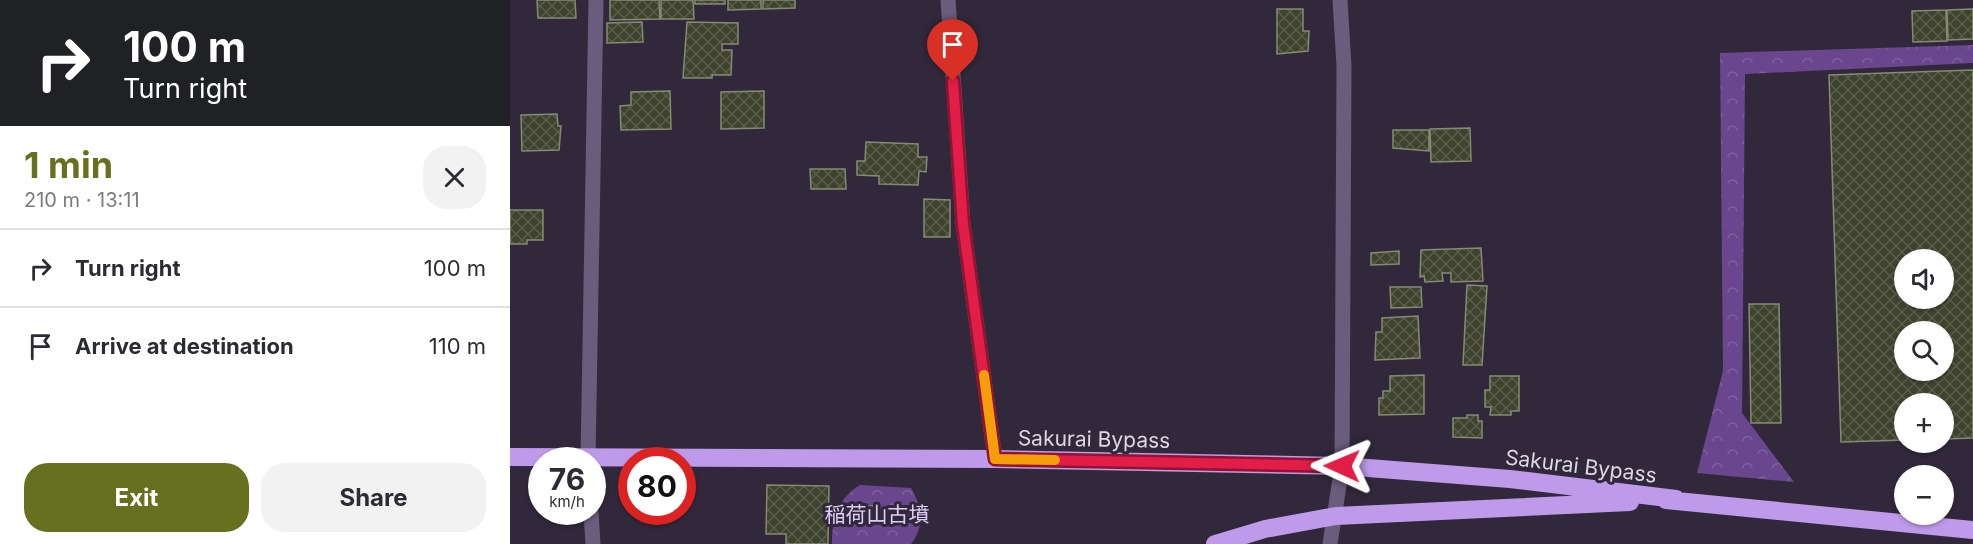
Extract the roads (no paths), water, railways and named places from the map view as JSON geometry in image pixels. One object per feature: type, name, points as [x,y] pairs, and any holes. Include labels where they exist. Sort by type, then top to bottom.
[{"type":"highway","name":"Sakurai Bypass","points":[[510,457],[528,457]]},
{"type":"highway","name":"Sakurai Bypass","points":[[606,459],[995,459],[1342,466],[1509,479],[1676,499]]},
{"type":"highway","points":[[1215,544],[1265,528],[1336,516],[1676,499],[1973,530]]},
{"type":"street","points":[[588,447],[596,0]]},
{"type":"street","points":[[948,0],[963,224],[995,459]]},
{"type":"street","points":[[1330,544],[1342,466],[1344,66],[1340,0]]},
{"type":"street","points":[[592,525],[593,544]]},
{"type":"park label","name":"稲荷山古墳","points":[[877,514]]}]
